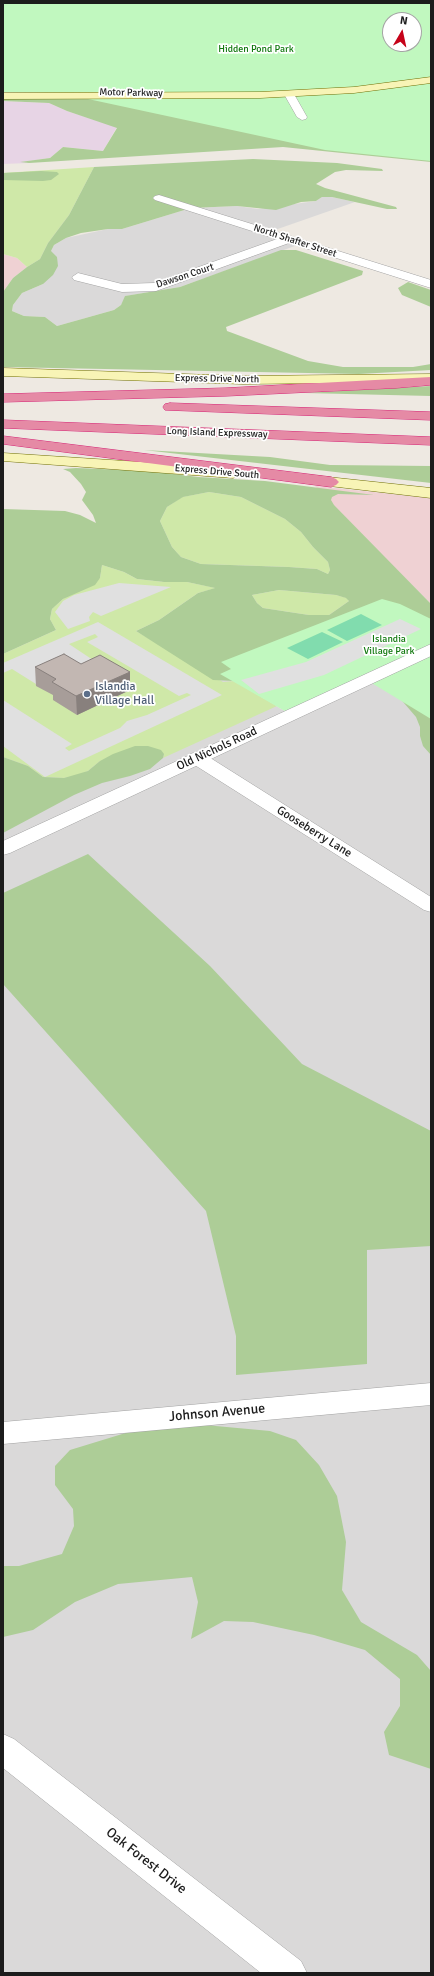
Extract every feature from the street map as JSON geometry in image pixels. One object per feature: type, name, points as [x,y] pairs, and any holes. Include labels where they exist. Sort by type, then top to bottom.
[{"type":"highway","points":[[3,400],[396,384],[431,380]]},
{"type":"highway","points":[[3,400],[431,416]]},
{"type":"highway","name":"Long Island Expressway","points":[[3,424],[431,441]]},
{"type":"highway","points":[[3,440],[331,482]]},
{"type":"main road","name":"Motor Parkway","points":[[3,96],[289,94],[369,89],[431,80]]},
{"type":"main road","name":"Motor Parkway","points":[[3,92],[260,95]]},
{"type":"main road","name":"Express Drive North","points":[[3,372],[250,380],[431,380]]},
{"type":"main road","name":"Express Drive South","points":[[3,457],[122,464],[331,482],[431,493]]},
{"type":"street","points":[[289,94],[302,117]]},
{"type":"street","name":"North Shafter Street","points":[[159,198],[431,284]]},
{"type":"street","name":"Dawson Court","points":[[78,277],[122,288],[156,286],[289,239]]},
{"type":"street","name":"Old Nichols Road","points":[[3,849],[431,649]]},
{"type":"street","name":"Gooseberry Lane","points":[[196,758],[431,906]]},
{"type":"street","name":"Johnson Avenue","points":[[3,1433],[431,1394]]},
{"type":"street","name":"Oak Forest Drive","points":[[3,1749],[289,1973]]},
{"type":"shaded area","points":[[3,101],[49,103],[67,111],[117,127],[103,151],[63,147],[50,158],[22,162],[29,163],[3,164]]},
{"type":"shaded area","points":[[322,197],[332,197],[355,202],[272,231],[306,242],[180,287],[126,296],[121,305],[114,310],[57,326],[45,317],[24,316],[12,311],[13,305],[22,293],[43,284],[51,251],[54,245],[66,238],[108,229],[122,229],[191,208],[237,206],[258,209],[316,201]]},
{"type":"shaded area","points":[[3,254],[17,258],[27,267],[13,278],[3,292]]},
{"type":"shaded area","points":[[315,486],[431,498],[431,604],[385,558]]},
{"type":"shaded area","points":[[119,583],[171,587],[101,616],[93,612],[89,617],[90,621],[68,629],[55,612],[63,601],[74,595]]},
{"type":"shaded area","points":[[400,619],[421,629],[324,675],[259,694],[241,680],[306,662]]},
{"type":"shaded area","points":[[98,622],[222,695],[45,777],[3,746],[3,700],[72,744],[65,748],[69,751],[120,728],[127,721],[147,715],[191,695],[187,693],[179,696],[87,642],[98,637],[95,634],[69,644],[93,660],[36,684],[12,669],[3,673],[3,663]]},
{"type":"shaded area","points":[[431,646],[431,1973],[3,1973],[3,654],[221,674],[290,714]]},
{"type":"green space","name":"Hidden Pond Park","points":[[3,3],[431,3],[431,161],[325,150],[74,96],[226,94],[3,92]]},
{"type":"green space","points":[[431,84],[431,162],[283,147],[29,163],[20,162],[50,158],[63,147],[103,151],[117,128],[67,111],[49,103],[3,101],[3,98]]},
{"type":"green space","points":[[253,159],[337,163],[382,169],[383,171],[346,170],[335,172],[316,184],[325,188],[396,207],[397,209],[387,209],[332,197],[322,197],[316,201],[301,202],[276,210],[237,206],[191,208],[122,229],[108,229],[81,233],[66,238],[54,245],[51,251],[57,257],[58,266],[53,275],[43,284],[22,293],[13,305],[12,311],[24,316],[45,317],[57,326],[114,310],[121,305],[125,296],[180,287],[281,250],[296,250],[363,271],[362,275],[226,327],[227,331],[308,361],[343,367],[413,367],[431,364],[431,370],[359,374],[3,367],[3,292],[13,278],[40,259],[48,243],[69,215],[94,167]]},
{"type":"green space","points":[[94,167],[69,215],[48,243],[40,259],[27,267],[17,258],[3,254],[3,173]]},
{"type":"green space","points":[[41,171],[57,172],[59,174],[51,180],[43,181],[3,180],[3,173]]},
{"type":"green space","points":[[408,282],[431,290],[431,307],[402,295],[398,288]]},
{"type":"green space","points":[[431,386],[431,396],[305,393]]},
{"type":"green space","points":[[144,450],[270,457],[330,465],[431,466],[431,483]]},
{"type":"green space","points":[[76,468],[150,471],[198,477],[265,481],[374,495],[338,494],[332,497],[331,500],[334,505],[431,604],[431,623],[234,681],[213,680],[136,631],[159,620],[198,593],[215,588],[187,582],[164,582],[137,579],[124,572],[102,565],[100,578],[95,585],[63,599],[52,609],[50,619],[56,630],[3,654],[3,509],[65,511],[80,515],[96,523],[93,515],[82,500],[86,492],[70,472],[63,469]],"holes":[[[209,492],[241,497],[285,519],[301,532],[328,562],[330,570],[328,574],[317,569],[201,564],[181,557],[172,547],[160,521],[167,507],[183,497]],[[279,590],[336,595],[346,598],[349,601],[329,615],[309,615],[263,608],[257,603],[252,595]]]},
{"type":"green space","points":[[209,492],[241,497],[285,519],[301,532],[328,562],[330,570],[328,574],[317,569],[201,564],[181,557],[172,547],[160,521],[167,507],[182,497]]},
{"type":"green space","points":[[102,565],[124,572],[137,579],[164,582],[187,582],[216,588],[198,593],[159,620],[136,631],[223,682],[234,681],[277,706],[163,758],[164,754],[100,761],[88,771],[76,776],[64,778],[43,777],[28,766],[3,757],[3,654],[56,630],[50,619],[52,609],[63,599],[100,578]]},
{"type":"green space","points":[[279,590],[336,595],[347,598],[349,601],[329,615],[309,615],[263,608],[257,603],[252,595]]},
{"type":"green space","name":"Islandia Village Park","points":[[382,599],[400,604],[431,619],[431,719],[365,679],[290,714],[220,674],[231,669],[221,662]]},
{"type":"green space","points":[[361,614],[382,625],[347,641],[327,630]]},
{"type":"green space","points":[[322,632],[343,642],[308,659],[287,648]]},
{"type":"green space","points":[[398,696],[431,696],[431,755],[423,746],[420,736],[420,727],[416,717]]},
{"type":"green space","points":[[135,746],[148,746],[161,750],[164,754],[163,758],[150,769],[102,783],[74,795],[3,833],[3,757],[28,766],[43,777],[64,778],[88,771],[100,761],[113,754]]},
{"type":"green space","points":[[88,854],[210,966],[302,1064],[431,1131],[431,1246],[367,1250],[367,1364],[236,1375],[236,1336],[206,1211],[3,984],[3,893]]},
{"type":"green space","points":[[194,1424],[270,1431],[296,1440],[319,1465],[337,1496],[346,1542],[342,1590],[361,1622],[417,1655],[431,1671],[431,1769],[389,1755],[384,1732],[400,1706],[400,1679],[365,1650],[314,1635],[253,1622],[224,1621],[191,1639],[198,1602],[192,1577],[118,1584],[75,1602],[33,1630],[3,1637],[3,1566],[19,1566],[62,1554],[74,1526],[73,1509],[55,1485],[55,1466],[70,1450],[132,1431]]},
{"type":"building","points":[[64,654],[81,664],[100,655],[130,672],[76,696],[52,682],[56,679],[35,667]]},
{"type":"place","name":"Islandia Village Hall","points":[[87,694]]}]
